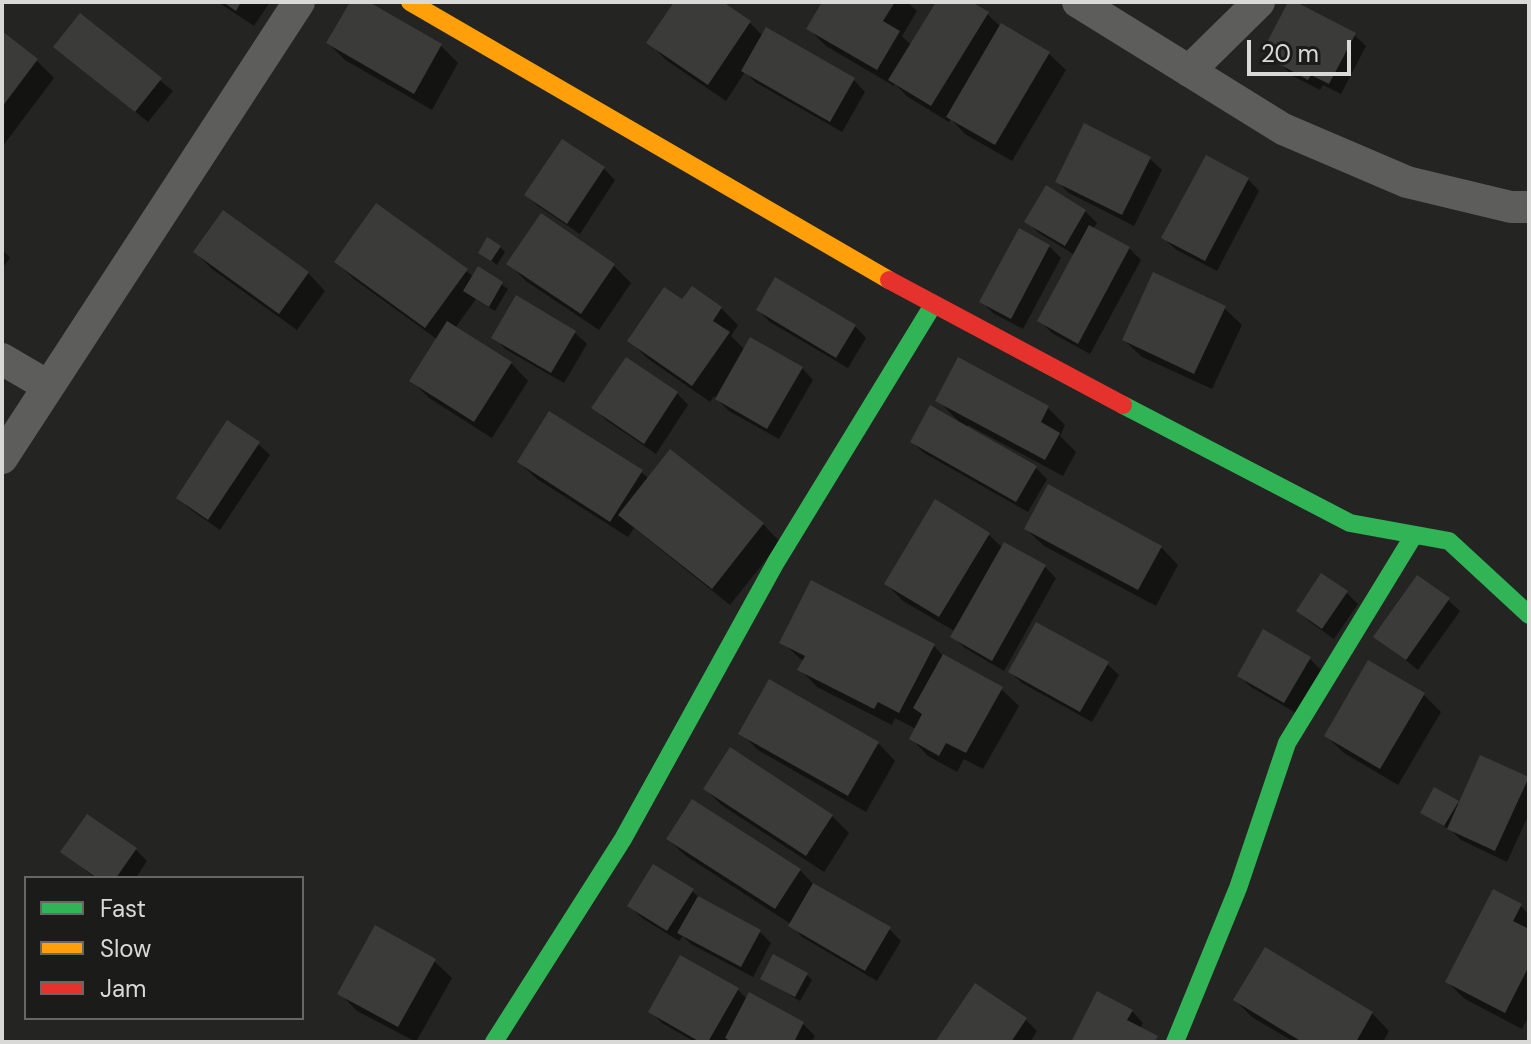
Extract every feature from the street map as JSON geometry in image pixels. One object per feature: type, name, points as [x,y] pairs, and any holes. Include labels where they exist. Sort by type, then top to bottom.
[{"type":"street","points":[[2,458],[299,2]]},
{"type":"street","points":[[410,2],[933,305],[1350,523],[1449,541],[1529,615]]},
{"type":"street","points":[[1078,2],[1283,129],[1407,182],[1511,207],[1529,207]]},
{"type":"street","points":[[1189,71],[1259,2]]},
{"type":"street","points":[[494,1042],[623,839],[776,562],[933,305]]},
{"type":"street","points":[[2,359],[48,386]]},
{"type":"street","points":[[1175,1042],[1238,888],[1287,743],[1414,535]]},
{"type":"building","points":[[223,2],[241,2],[236,11]]},
{"type":"building","points":[[350,2],[369,2],[442,44],[414,94],[326,43]]},
{"type":"building","points":[[674,2],[723,2],[751,21],[708,85],[646,43]]},
{"type":"building","points":[[822,2],[895,2],[883,21],[900,31],[877,70],[806,29]]},
{"type":"building","points":[[936,2],[972,2],[989,12],[931,106],[888,80]]},
{"type":"building","points":[[1288,2],[1296,2],[1356,33],[1329,84],[1311,75],[1308,80],[1279,64],[1282,59],[1263,50]]},
{"type":"building","points":[[80,13],[162,78],[135,112],[53,47]]},
{"type":"building","points":[[1001,23],[1050,52],[995,145],[946,117]]},
{"type":"building","points":[[766,27],[855,78],[830,122],[741,71]]},
{"type":"building","points":[[2,31],[38,59],[2,107]]},
{"type":"building","points":[[1084,123],[1151,157],[1122,215],[1055,182]]},
{"type":"building","points":[[562,139],[605,167],[567,224],[524,195]]},
{"type":"building","points":[[1206,155],[1249,178],[1205,261],[1161,238]]},
{"type":"building","points":[[1046,185],[1086,210],[1065,246],[1024,222]]},
{"type":"building","points":[[376,203],[468,269],[425,328],[334,262]]},
{"type":"building","points":[[223,210],[309,272],[279,314],[193,252]]},
{"type":"building","points":[[541,213],[615,264],[581,314],[506,264]]},
{"type":"building","points":[[1089,225],[1130,247],[1078,344],[1037,321]]},
{"type":"building","points":[[1019,228],[1050,245],[1011,319],[979,302]]},
{"type":"building","points":[[487,237],[501,246],[491,261],[478,253]]},
{"type":"building","points":[[478,266],[503,282],[489,307],[463,291]]},
{"type":"building","points":[[1153,272],[1226,306],[1194,374],[1122,340]]},
{"type":"building","points":[[775,277],[856,325],[836,358],[756,310]]},
{"type":"building","points":[[692,286],[722,307],[713,321],[730,332],[692,386],[627,341],[664,287],[682,299]]},
{"type":"building","points":[[516,295],[576,331],[551,373],[491,338]]},
{"type":"building","points":[[447,321],[512,362],[474,422],[409,381]]},
{"type":"building","points":[[750,337],[803,367],[767,429],[715,399]]},
{"type":"building","points":[[626,357],[678,392],[644,444],[591,408]]},
{"type":"building","points":[[958,357],[1049,406],[1041,422],[1060,433],[1045,460],[935,401]]},
{"type":"building","points":[[930,405],[1037,466],[1016,502],[910,442]]},
{"type":"building","points":[[549,411],[643,470],[610,522],[517,462]]},
{"type":"building","points":[[227,420],[260,442],[208,520],[176,498]]},
{"type":"building","points":[[670,449],[764,523],[712,589],[618,515]]},
{"type":"building","points":[[1048,484],[1162,546],[1138,590],[1024,529]]},
{"type":"building","points":[[935,499],[990,533],[939,617],[884,584]]},
{"type":"building","points":[[1004,542],[1046,565],[992,661],[950,637]]},
{"type":"building","points":[[1321,573],[1348,591],[1322,629],[1296,611]]},
{"type":"building","points":[[1417,575],[1450,598],[1406,660],[1373,637]]},
{"type":"building","points":[[811,580],[935,644],[899,713],[878,702],[874,709],[797,670],[805,656],[779,643]]},
{"type":"building","points":[[1036,622],[1109,662],[1080,712],[1008,672]]},
{"type":"building","points":[[1263,629],[1311,657],[1284,703],[1237,676]]},
{"type":"building","points":[[943,654],[1003,687],[966,753],[946,743],[939,756],[909,739],[922,714],[913,708]]},
{"type":"building","points":[[1368,660],[1425,693],[1380,769],[1324,736]]},
{"type":"building","points":[[769,679],[879,742],[848,796],[738,734]]},
{"type":"building","points":[[730,747],[833,815],[806,856],[703,789]]},
{"type":"building","points":[[1480,755],[1529,777],[1495,851],[1447,829]]},
{"type":"building","points":[[1434,787],[1459,801],[1444,826],[1420,813]]},
{"type":"building","points":[[692,799],[801,869],[775,909],[666,839]]},
{"type":"building","points":[[87,814],[137,848],[117,876],[94,876],[60,852]]},
{"type":"building","points":[[653,864],[694,889],[667,931],[627,906]]},
{"type":"building","points":[[813,883],[891,927],[865,971],[788,926]]},
{"type":"building","points":[[1493,889],[1522,904],[1513,921],[1529,929],[1529,966],[1505,1013],[1445,982]]},
{"type":"building","points":[[698,896],[761,930],[741,967],[677,933]]},
{"type":"building","points":[[375,925],[436,959],[398,1027],[337,994]]},
{"type":"building","points":[[1265,947],[1373,1012],[1356,1042],[1302,1042],[1233,1000]]},
{"type":"building","points":[[773,954],[808,973],[795,997],[760,979]]},
{"type":"building","points":[[680,955],[739,988],[708,1042],[700,1042],[648,1012]]},
{"type":"building","points":[[975,983],[1027,1018],[1011,1042],[935,1042]]},
{"type":"building","points":[[1097,991],[1133,1010],[1127,1020],[1158,1036],[1154,1042],[1071,1042]]},
{"type":"building","points":[[749,992],[804,1022],[794,1042],[733,1042],[725,1038]]},
{"type":"traffic: fast","points":[[494,1042],[623,839],[776,562],[933,305]]},
{"type":"traffic: fast","points":[[1123,405],[1350,523],[1449,541],[1529,615]]},
{"type":"traffic: fast","points":[[1175,1042],[1238,888],[1287,743],[1414,535]]},
{"type":"traffic: slow","points":[[410,2],[889,280]]},
{"type":"traffic: jam","points":[[889,280],[1123,405]]}]
